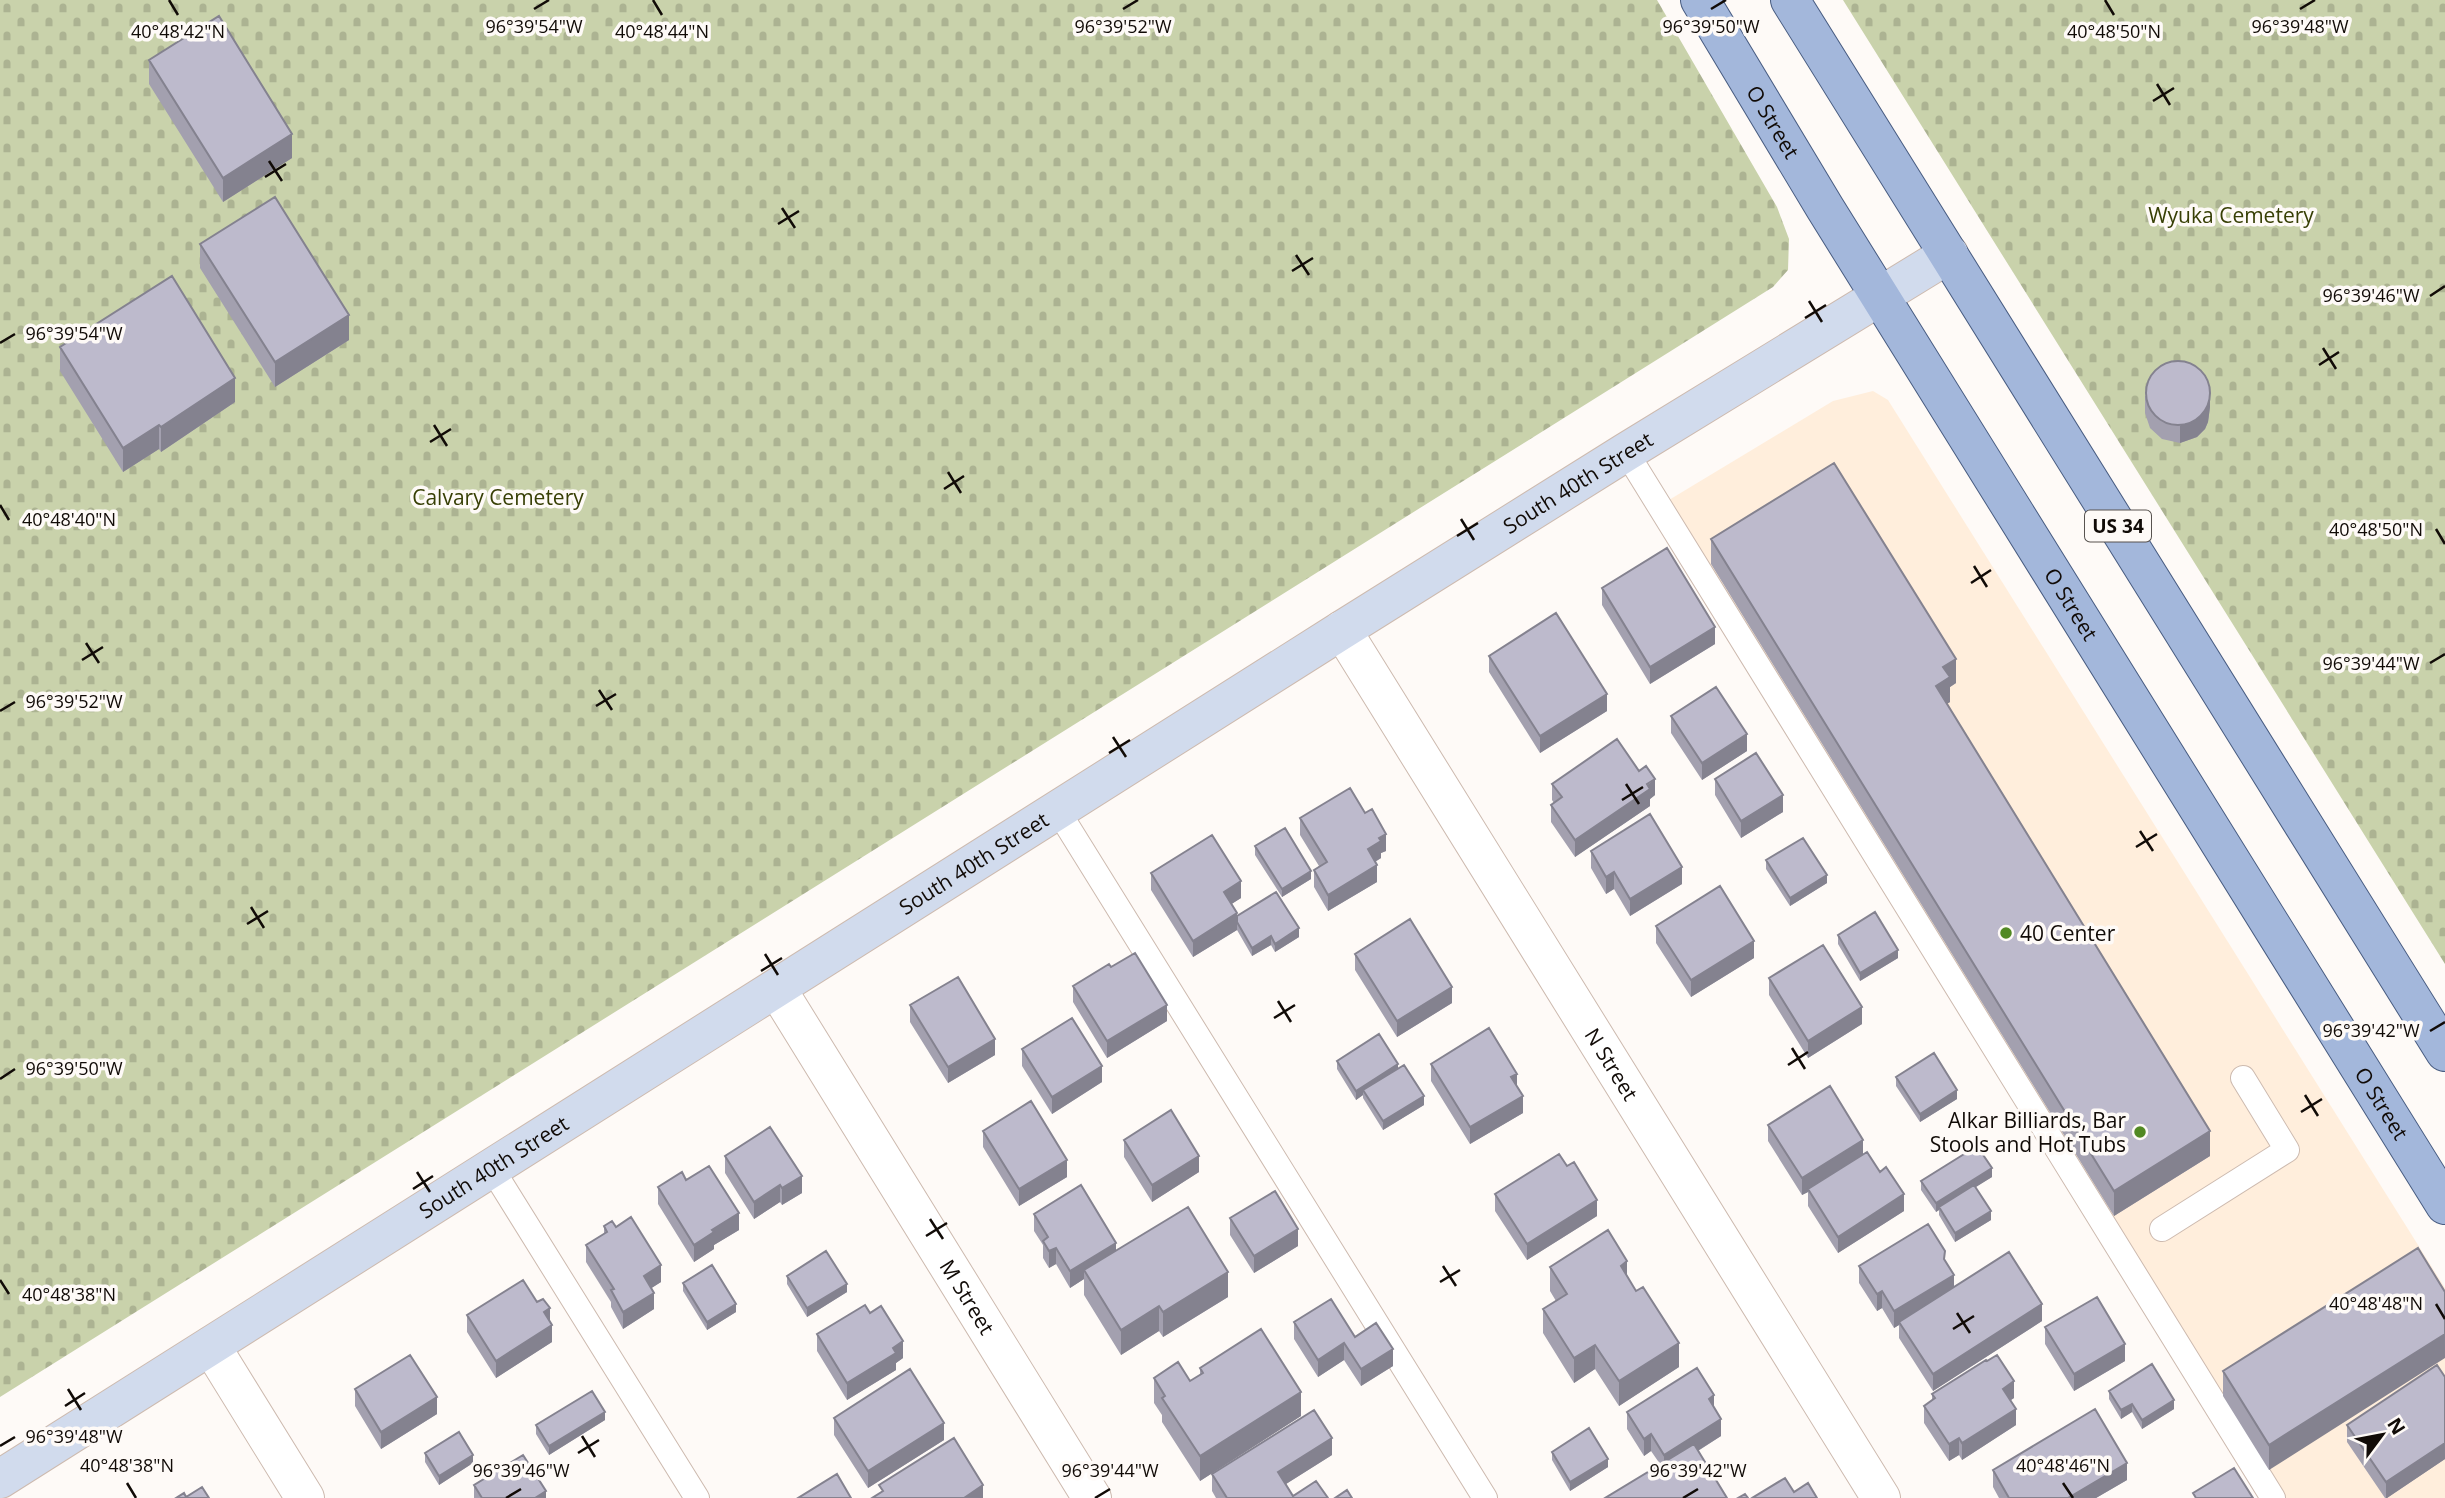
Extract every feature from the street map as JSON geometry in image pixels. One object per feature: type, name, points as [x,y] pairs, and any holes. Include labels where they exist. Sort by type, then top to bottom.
[{"type":"main road","name":"O Street","points":[[1700,0],[1880,297],[2445,1205]]},
{"type":"main road","name":"US 34","points":[[1790,0],[2445,1052]]},
{"type":"main road","name":"South 40th Street","points":[[0,1479],[1342,630],[1949,254]]},
{"type":"street","name":"N Street","points":[[1342,630],[1881,1498]]},
{"type":"street","name":"M Street","points":[[776,989],[1092,1498]]},
{"type":"street","points":[[211,1346],[305,1498]]},
{"type":"lane","points":[[1626,452],[2273,1498]]},
{"type":"lane","points":[[1058,811],[1485,1498]]},
{"type":"lane","points":[[2162,1229],[2287,1150],[2243,1078]]},
{"type":"lane","points":[[492,1169],[697,1498]]},
{"type":"shaded area","points":[[1873,391],[1888,400],[2445,1288],[2445,1498],[2273,1498],[1659,506],[1833,401]]},
{"type":"green space","name":"Calvary Cemetery","points":[[0,0],[1657,0],[1777,207],[1789,239],[1788,270],[1773,287],[0,1397]]},
{"type":"green space","name":"Wyuka Cemetery","points":[[1843,0],[2445,0],[2445,964]]},
{"type":"building","points":[[219,16],[292,134],[223,178],[149,60]]},
{"type":"building","points":[[275,197],[349,315],[275,362],[200,244]]},
{"type":"building","points":[[172,276],[235,378],[161,427],[159,425],[123,448],[60,347]]},
{"type":"building","points":[[2172,361],[2184,361],[2201,370],[2208,381],[2208,405],[2201,416],[2184,425],[2172,425],[2160,420],[2151,411],[2146,399],[2146,387],[2151,375],[2160,366]]},
{"type":"building","name":"40 Center","points":[[1834,463],[1956,659],[1943,667],[1950,677],[1936,686],[2210,1131],[2114,1191],[1711,539]]},
{"type":"building","points":[[1667,548],[1715,627],[1650,667],[1602,588]]},
{"type":"building","points":[[1556,613],[1607,694],[1540,736],[1489,656]]},
{"type":"building","points":[[1716,687],[1747,734],[1702,763],[1671,716]]},
{"type":"building","points":[[1617,739],[1639,771],[1646,766],[1655,779],[1647,784],[1650,789],[1575,840],[1551,805],[1562,797],[1552,784]]},
{"type":"building","points":[[1756,753],[1783,795],[1741,821],[1715,779]]},
{"type":"building","points":[[1350,788],[1365,813],[1372,809],[1386,834],[1379,838],[1381,841],[1368,849],[1377,865],[1328,895],[1314,870],[1327,862],[1300,818]]},
{"type":"building","points":[[1650,814],[1682,867],[1630,899],[1614,872],[1606,877],[1591,851]]},
{"type":"building","points":[[1285,828],[1311,871],[1282,889],[1255,846]]},
{"type":"building","points":[[1212,835],[1241,881],[1224,892],[1237,913],[1193,941],[1151,873]]},
{"type":"building","points":[[1803,838],[1827,875],[1790,898],[1766,860]]},
{"type":"building","points":[[1720,886],[1754,941],[1691,980],[1656,926]]},
{"type":"building","points":[[1276,892],[1299,928],[1275,944],[1271,936],[1252,948],[1237,922],[1237,916]]},
{"type":"building","points":[[1875,912],[1898,950],[1860,973],[1838,935]]},
{"type":"building","points":[[1410,919],[1452,987],[1397,1021],[1355,954]]},
{"type":"building","points":[[1823,945],[1862,1007],[1808,1041],[1769,978]]},
{"type":"building","points":[[1135,953],[1167,1005],[1107,1041],[1073,986],[1109,964],[1111,967]]},
{"type":"building","points":[[958,977],[995,1039],[948,1067],[910,1005]]},
{"type":"building","points":[[1072,1018],[1102,1066],[1052,1097],[1022,1049]]},
{"type":"building","points":[[1489,1028],[1517,1074],[1511,1077],[1523,1096],[1470,1127],[1431,1064]]},
{"type":"building","points":[[1379,1034],[1398,1064],[1356,1091],[1337,1061]]},
{"type":"building","points":[[1934,1053],[1957,1090],[1920,1114],[1896,1077]]},
{"type":"building","points":[[1404,1065],[1424,1096],[1383,1121],[1363,1090]]},
{"type":"building","points":[[1830,1086],[1863,1140],[1802,1178],[1768,1125]]},
{"type":"building","points":[[1031,1101],[1067,1160],[1019,1189],[983,1131]]},
{"type":"building","points":[[1171,1110],[1199,1156],[1152,1185],[1124,1140]]},
{"type":"building","points":[[770,1127],[802,1176],[782,1188],[780,1185],[754,1202],[725,1156]]},
{"type":"building","points":[[1977,1146],[1992,1168],[1936,1203],[1921,1181]]},
{"type":"building","points":[[1867,1152],[1880,1172],[1886,1167],[1904,1194],[1838,1237],[1808,1189]]},
{"type":"building","points":[[1559,1154],[1567,1166],[1574,1162],[1597,1200],[1527,1244],[1495,1194]]},
{"type":"building","points":[[709,1166],[739,1213],[694,1245],[658,1187],[682,1172],[686,1180]]},
{"type":"building","points":[[1081,1185],[1116,1243],[1070,1271],[1056,1248],[1049,1251],[1043,1241],[1048,1237],[1034,1214]]},
{"type":"building","points":[[1974,1185],[1991,1211],[1955,1233],[1939,1207]]},
{"type":"building","points":[[1275,1191],[1298,1229],[1254,1256],[1230,1218]]},
{"type":"building","points":[[1188,1207],[1228,1272],[1163,1312],[1159,1306],[1121,1330],[1084,1270]]},
{"type":"building","points":[[631,1217],[661,1265],[644,1276],[654,1293],[623,1312],[611,1290],[614,1289],[586,1245],[607,1232],[604,1226],[612,1221],[616,1227]]},
{"type":"building","points":[[1928,1224],[1945,1251],[1944,1259],[1954,1275],[1894,1311],[1882,1291],[1877,1294],[1859,1266]]},
{"type":"building","points":[[1608,1230],[1627,1261],[1621,1266],[1636,1291],[1643,1287],[1679,1343],[1619,1381],[1595,1345],[1574,1358],[1543,1309],[1567,1294],[1550,1267]]},
{"type":"building","points":[[2418,1248],[2445,1292],[2445,1334],[2269,1445],[2223,1371]]},
{"type":"building","points":[[826,1251],[847,1284],[807,1308],[787,1276]]},
{"type":"building","points":[[2009,1252],[2042,1304],[1933,1374],[1899,1322]]},
{"type":"building","points":[[712,1265],[736,1304],[707,1322],[683,1283]]},
{"type":"building","points":[[523,1280],[537,1302],[543,1299],[550,1308],[544,1312],[552,1325],[496,1361],[467,1315]]},
{"type":"building","points":[[2097,1297],[2125,1344],[2074,1374],[2045,1327]]},
{"type":"building","points":[[1331,1299],[1355,1337],[1376,1323],[1393,1349],[1361,1369],[1344,1343],[1318,1360],[1294,1322]]},
{"type":"building","points":[[865,1305],[870,1313],[881,1306],[903,1341],[893,1348],[896,1353],[847,1383],[817,1334]]},
{"type":"building","points":[[1261,1329],[1301,1392],[1200,1456],[1162,1398],[1165,1396],[1154,1378],[1178,1362],[1190,1381],[1203,1373],[1200,1368]]},
{"type":"building","points":[[410,1355],[437,1397],[381,1432],[355,1389]]},
{"type":"building","points":[[1997,1355],[2014,1381],[2003,1389],[2016,1409],[1962,1443],[1959,1438],[1949,1444],[1924,1406],[1935,1398],[1932,1394]]},
{"type":"building","points":[[2152,1364],[2174,1400],[2142,1420],[2132,1404],[2121,1410],[2109,1391]]},
{"type":"building","points":[[2437,1365],[2445,1377],[2445,1443],[2386,1482],[2347,1425]]},
{"type":"building","points":[[1697,1368],[1714,1395],[1709,1399],[1721,1419],[1664,1455],[1651,1434],[1644,1439],[1627,1412]]},
{"type":"building","points":[[910,1369],[944,1423],[868,1471],[834,1418]]},
{"type":"building","points":[[592,1391],[605,1412],[549,1446],[536,1425]]},
{"type":"building","points":[[2095,1409],[2127,1463],[2068,1498],[2009,1498],[1993,1470]]},
{"type":"building","points":[[1314,1410],[1332,1438],[1278,1472],[1293,1496],[1316,1481],[1328,1498],[1227,1498],[1212,1474]]},
{"type":"building","points":[[1589,1428],[1608,1459],[1570,1482],[1552,1452]]},
{"type":"building","points":[[459,1432],[473,1455],[439,1476],[425,1453]]},
{"type":"building","points":[[954,1438],[983,1485],[964,1498],[872,1498],[883,1491],[879,1485]]},
{"type":"building","points":[[1694,1444],[1727,1498],[1605,1498]]},
{"type":"building","points":[[523,1455],[546,1491],[535,1498],[482,1498],[474,1485]]},
{"type":"building","points":[[2234,1468],[2253,1498],[2196,1498],[2193,1493]]},
{"type":"building","points":[[837,1474],[851,1498],[798,1498]]},
{"type":"building","points":[[1785,1478],[1794,1492],[1808,1483],[1817,1498],[1752,1498]]},
{"type":"building","points":[[202,1487],[209,1498],[176,1498],[184,1493],[186,1497]]},
{"type":"building","points":[[1347,1490],[1352,1498],[1335,1498]]},
{"type":"place","name":"40 Center","points":[[2006,933]]},
{"type":"place","name":"Alkar Billiards, Bar Stools and Hot Tubs","points":[[2140,1132]]}]
